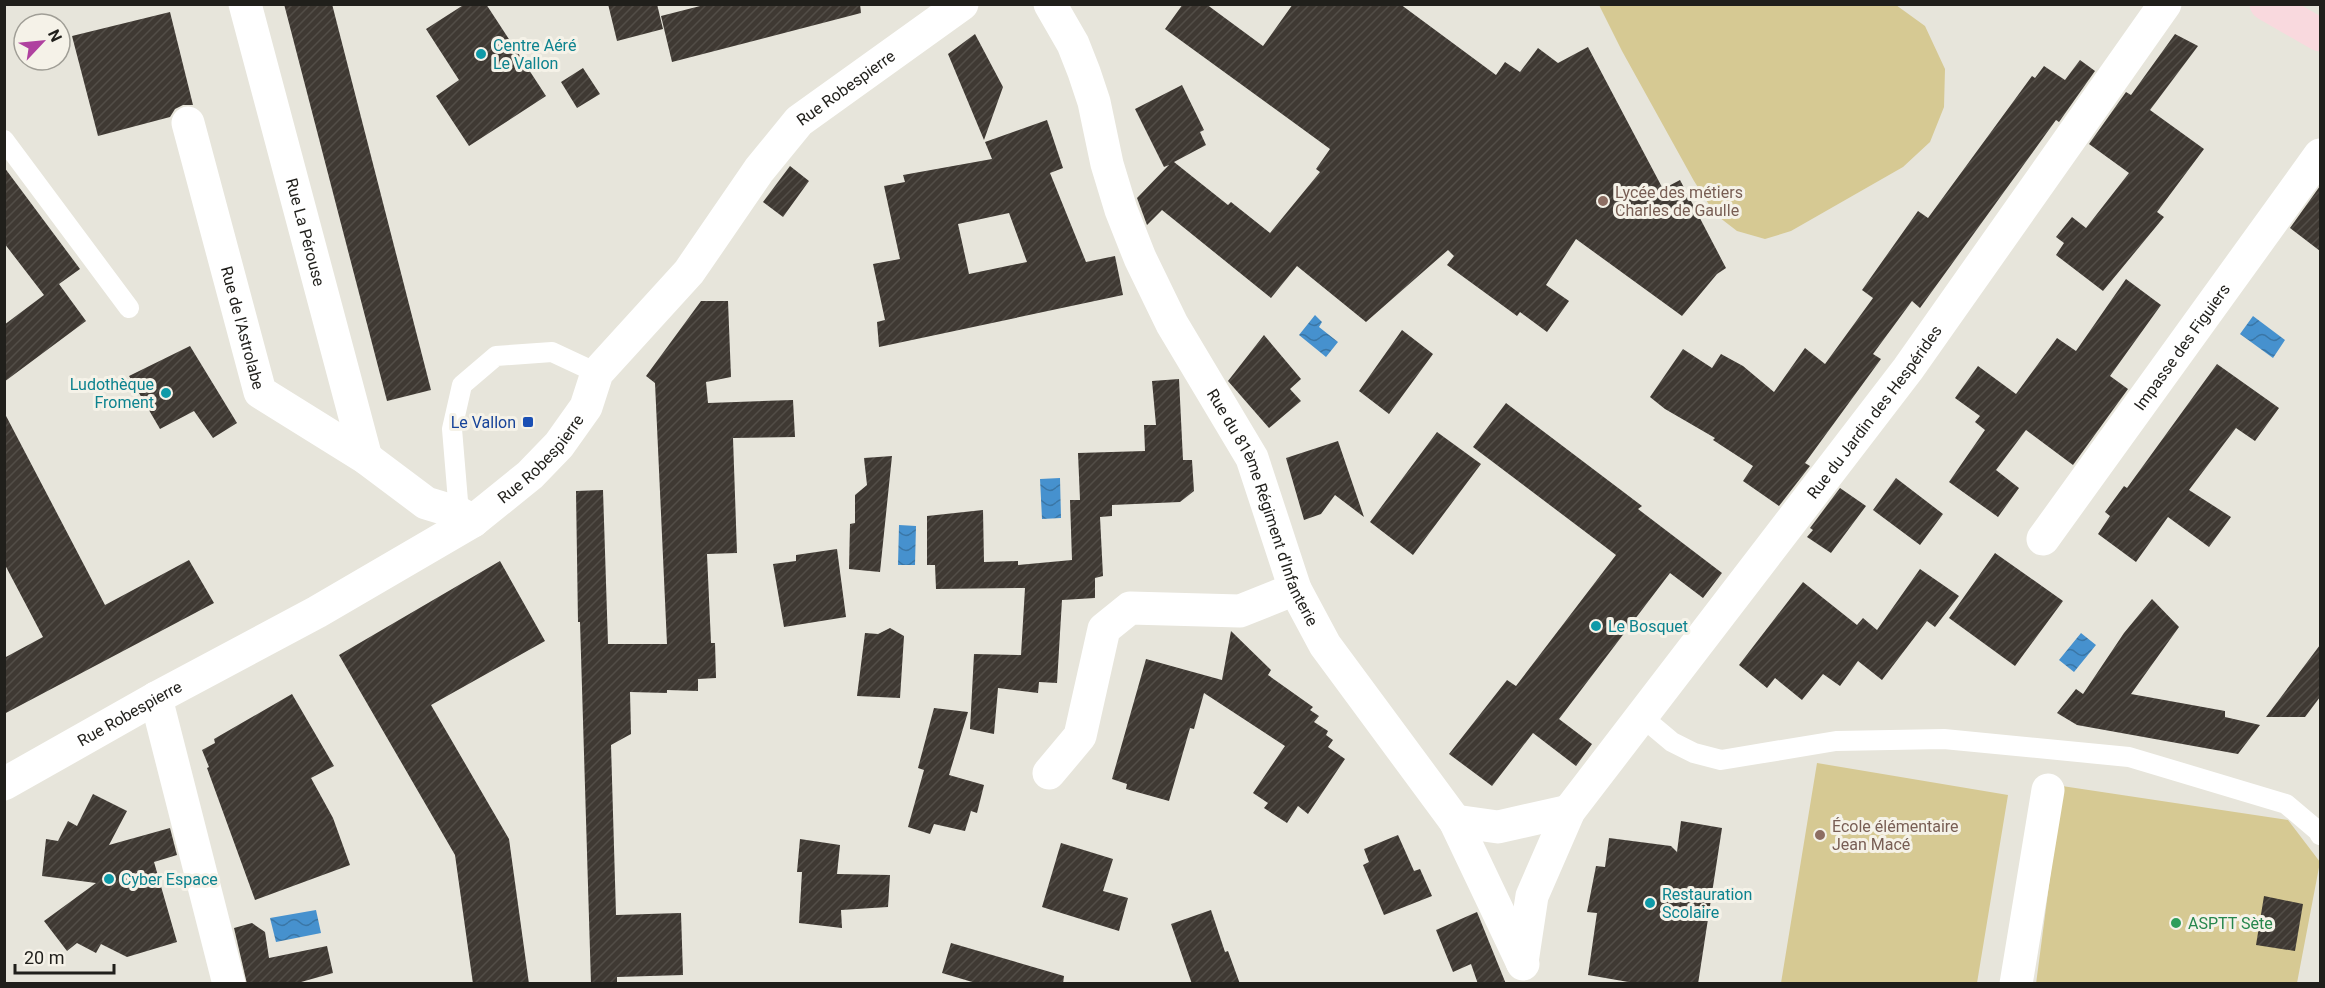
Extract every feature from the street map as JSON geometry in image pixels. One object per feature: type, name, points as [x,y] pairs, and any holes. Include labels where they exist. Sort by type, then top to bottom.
[{"type":"main road","points":[[2266,4],[2320,35]]},
{"type":"street","name":"Rue La Pérouse","points":[[245,4],[366,458]]},
{"type":"street","name":"Rue Robespierre","points":[[4,784],[156,698],[327,606],[530,474],[559,445],[586,407],[597,373],[689,272],[759,170],[799,121],[962,4]]},
{"type":"street","name":"Rue du 81ème Régiment d'Infanterie","points":[[1050,4],[1073,44],[1084,72],[1094,102],[1107,164],[1121,210],[1140,258],[1172,324],[1252,458],[1295,589],[1325,645],[1455,821],[1525,973]]},
{"type":"street","name":"Rue du Jardin des Hespérides","points":[[1525,973],[1532,896],[1569,811],[1908,369],[2165,4]]},
{"type":"street","name":"Rue de l'Astrolabe","points":[[188,123],[260,392],[366,458],[426,503],[466,517]]},
{"type":"street","name":"Impasse des Figuiers","points":[[2043,539],[2320,155]]},
{"type":"street","points":[[1049,773],[1080,736],[1104,629],[1130,608],[1240,611],[1295,589]]},
{"type":"street","points":[[156,698],[229,984]]},
{"type":"street","points":[[2016,984],[2048,790]]},
{"type":"street","points":[[1455,821],[1498,826],[1569,811]]},
{"type":"lane","points":[[4,140],[129,308]]},
{"type":"lane","points":[[466,517],[452,429],[462,385],[496,356],[552,352],[597,373]]},
{"type":"lane","points":[[1641,716],[1672,742],[1694,753],[1721,760],[1836,741],[1944,739],[2128,757],[2286,804],[2319,831],[2320,835]]},
{"type":"shaded area","points":[[1599,5],[1896,5],[1925,26],[1945,69],[1944,107],[1930,142],[1903,167],[1791,231],[1765,239],[1737,231],[1715,214],[1694,181]]},
{"type":"shaded area","points":[[1817,763],[2008,795],[1977,983],[1781,983]]},
{"type":"shaded area","name":"ASPTT Sète","points":[[2062,786],[2288,820],[2320,862],[2297,983],[2036,984]]},
{"type":"water","points":[[1315,315],[1322,322],[1319,327],[1338,342],[1326,357],[1299,335]]},
{"type":"water","points":[[2253,316],[2285,340],[2273,358],[2240,334]]},
{"type":"water","points":[[1060,478],[1061,518],[1042,519],[1040,479]]},
{"type":"water","points":[[899,525],[916,526],[915,565],[898,565]]},
{"type":"water","points":[[2081,633],[2096,645],[2074,672],[2059,660]]},
{"type":"water","points":[[316,910],[321,933],[276,942],[270,918]]},
{"type":"building","points":[[284,4],[332,4],[431,390],[387,401]]},
{"type":"building","name":"Centre Aéré Le Vallon","points":[[465,4],[486,4],[546,96],[469,146],[436,96],[459,80],[426,29]]},
{"type":"building","points":[[608,4],[657,4],[663,29],[617,41]]},
{"type":"building","points":[[708,4],[860,4],[861,13],[672,62],[661,16]]},
{"type":"building","points":[[1183,4],[1206,4],[1263,46],[1293,4],[1400,4],[1496,75],[1505,62],[1520,72],[1538,48],[1558,63],[1588,47],[1663,189],[1680,180],[1726,268],[1717,274],[1682,316],[1576,239],[1546,285],[1569,301],[1547,332],[1520,312],[1517,316],[1447,265],[1454,256],[1448,250],[1366,322],[1297,266],[1271,298],[1162,210],[1147,225],[1137,198],[1169,165],[1164,167],[1135,109],[1182,85],[1204,130],[1200,132],[1206,145],[1174,162],[1228,205],[1231,202],[1270,233],[1320,172],[1316,169],[1330,149],[1165,29]]},
{"type":"building","points":[[170,12],[193,105],[183,105],[175,109],[170,117],[98,136],[72,36]]},
{"type":"building","points":[[975,34],[1003,87],[984,140],[948,54]]},
{"type":"building","points":[[2175,34],[2198,46],[2150,110],[2204,149],[2157,212],[2164,217],[2103,291],[2056,255],[2064,243],[2056,237],[2072,217],[2086,228],[2129,173],[2089,144],[2126,92],[2131,95]]},
{"type":"building","points":[[2080,60],[2095,71],[2059,122],[2056,120],[1920,308],[1912,301],[1873,354],[1881,359],[1805,463],[1810,466],[1779,506],[1743,481],[1753,466],[1713,440],[1715,438],[1665,409],[1650,397],[1683,349],[1712,368],[1721,354],[1743,366],[1774,392],[1805,348],[1825,364],[1873,298],[1862,290],[1918,211],[1928,218],[2032,76],[2035,78],[2044,66],[2065,80]]},
{"type":"building","points":[[583,68],[600,94],[577,108],[561,82]]},
{"type":"building","points":[[1047,120],[1063,168],[1050,173],[1086,262],[1115,256],[1123,295],[879,347],[877,322],[885,320],[873,264],[900,259],[884,186],[905,182],[903,175],[992,159],[985,142]],"holes":[[[1009,213],[1027,262],[969,274],[958,224]]]},
{"type":"building","points":[[790,166],[809,181],[783,217],[763,202]]},
{"type":"building","points":[[4,167],[80,269],[59,284],[86,321],[4,382],[4,325],[44,295],[4,243]]},
{"type":"building","points":[[2320,186],[2320,251],[2290,228]]},
{"type":"building","points":[[2126,279],[2161,305],[2110,376],[2128,389],[2073,465],[2026,430],[1996,470],[2019,488],[1998,517],[1949,482],[1985,430],[1975,422],[1980,416],[1955,398],[1978,366],[2016,394],[2057,338],[2076,351]]},
{"type":"building","points":[[701,301],[728,301],[731,377],[706,382],[708,403],[793,400],[795,437],[733,438],[737,553],[707,554],[711,643],[715,643],[716,678],[698,679],[698,691],[630,692],[631,734],[611,745],[616,915],[681,913],[683,975],[617,977],[617,984],[591,984],[580,622],[578,622],[576,491],[603,490],[608,644],[667,644],[655,383],[646,376]]},
{"type":"building","points":[[1402,330],[1433,354],[1389,414],[1359,391]]},
{"type":"building","points":[[1264,335],[1301,379],[1290,389],[1301,401],[1269,428],[1228,381]]},
{"type":"building","name":"Ludothèque Froment","points":[[190,346],[237,423],[213,438],[194,411],[160,429],[129,376]]},
{"type":"building","points":[[2217,364],[2279,408],[2255,441],[2236,428],[2189,490],[2231,517],[2209,547],[2168,517],[2136,562],[2098,534],[2110,516],[2105,512],[2124,486],[2127,488]]},
{"type":"building","points":[[1179,379],[1183,460],[1192,460],[1194,491],[1180,502],[1112,505],[1112,516],[1100,517],[1103,576],[1095,578],[1095,598],[1062,600],[1057,683],[1039,682],[1038,693],[998,688],[994,734],[970,729],[974,654],[1021,655],[1025,588],[936,589],[935,565],[927,565],[927,516],[983,510],[984,562],[1018,561],[1018,565],[1072,560],[1070,500],[1080,500],[1078,453],[1145,451],[1144,425],[1156,425],[1152,381]]},
{"type":"building","points":[[1506,403],[1642,506],[1638,509],[1722,573],[1703,598],[1670,573],[1559,719],[1592,744],[1576,766],[1533,733],[1492,786],[1449,754],[1507,680],[1516,686],[1616,555],[1473,447]]},
{"type":"building","points":[[4,412],[105,605],[189,560],[214,603],[4,714],[4,658],[43,637],[4,563]]},
{"type":"building","points":[[1437,432],[1481,464],[1413,555],[1370,522]]},
{"type":"building","points":[[1338,441],[1364,517],[1335,495],[1321,514],[1304,520],[1286,458]]},
{"type":"building","points":[[892,456],[880,572],[849,569],[850,524],[855,523],[855,495],[867,485],[864,458]]},
{"type":"building","points":[[1896,478],[1943,514],[1920,545],[1873,510]]},
{"type":"building","points":[[1840,488],[1866,506],[1831,553],[1807,537],[1813,530],[1810,528]]},
{"type":"building","points":[[837,549],[846,617],[784,627],[773,564],[796,561],[796,555]]},
{"type":"building","points":[[1995,553],[2063,601],[2015,666],[1949,618]]},
{"type":"building","points":[[500,561],[545,641],[431,705],[509,839],[529,984],[473,984],[455,855],[339,655]]},
{"type":"building","points":[[1920,569],[1959,596],[1935,627],[1927,621],[1882,680],[1858,661],[1840,686],[1823,674],[1802,700],[1775,678],[1767,688],[1739,665],[1803,582],[1857,625],[1863,618],[1877,630]]},
{"type":"building","points":[[2152,599],[2179,627],[2131,694],[2225,711],[2225,717],[2260,725],[2238,754],[2077,725],[2057,713],[2076,689],[2083,694],[2124,633]]},
{"type":"building","points":[[890,628],[904,636],[900,698],[857,696],[865,633],[878,634]]},
{"type":"building","points":[[1231,631],[1271,670],[1268,675],[1313,707],[1310,710],[1319,716],[1314,722],[1328,731],[1326,735],[1333,740],[1328,747],[1345,759],[1308,814],[1298,806],[1287,823],[1264,808],[1268,803],[1253,793],[1285,746],[1204,693],[1194,729],[1190,728],[1169,801],[1126,789],[1127,784],[1112,779],[1146,659],[1222,680]]},
{"type":"building","points":[[2320,645],[2320,697],[2305,717],[2266,717]]},
{"type":"building","points":[[292,694],[334,766],[311,778],[333,818],[350,865],[255,900],[202,750],[215,743],[214,739]]},
{"type":"building","points":[[934,708],[968,712],[949,775],[984,785],[977,813],[971,811],[965,831],[934,824],[930,834],[908,827],[924,770],[918,768]]},
{"type":"building","name":"Cyber Espace","points":[[93,794],[127,811],[109,845],[170,828],[177,855],[154,862],[177,942],[127,957],[101,944],[96,953],[77,943],[67,951],[44,921],[96,883],[42,876],[46,839],[58,841],[68,821],[77,826]]},
{"type":"building","name":"Restauration Scolaire","points":[[1681,821],[1722,828],[1698,984],[1640,984],[1588,975],[1597,913],[1587,912],[1596,866],[1605,867],[1609,838],[1671,846],[1677,852]]},
{"type":"building","points":[[1398,835],[1414,871],[1420,869],[1432,896],[1384,915],[1363,865],[1369,862],[1364,849]]},
{"type":"building","points":[[800,839],[840,845],[837,874],[890,875],[888,907],[841,910],[842,928],[799,923],[802,872],[797,872]]},
{"type":"building","points":[[1061,843],[1113,859],[1103,891],[1128,898],[1119,931],[1042,907]]},
{"type":"building","points":[[2264,896],[2303,904],[2295,951],[2256,945]]},
{"type":"building","points":[[1211,910],[1225,952],[1228,951],[1240,984],[1192,984],[1171,924]]},
{"type":"building","points":[[1477,912],[1506,984],[1478,984],[1471,964],[1453,972],[1436,930]]},
{"type":"building","points":[[252,923],[265,932],[269,958],[327,946],[333,973],[294,984],[247,984],[234,928]]},
{"type":"building","points":[[951,943],[1064,976],[1063,984],[979,984],[942,973]]},
{"type":"place","name":"Centre Aéré Le Vallon","points":[[481,54]]},
{"type":"place","name":"Lycée des métiers Charles de Gaulle","points":[[1603,201]]},
{"type":"place","name":"Ludothèque Froment","points":[[166,393]]},
{"type":"place","name":"Le Vallon","points":[[528,422]]},
{"type":"place","name":"Le Bosquet","points":[[1596,626]]},
{"type":"place","name":"École élémentaire Jean Macé","points":[[1820,835]]},
{"type":"place","name":"Cyber Espace","points":[[109,879]]},
{"type":"place","name":"Restauration Scolaire","points":[[1650,903]]},
{"type":"place","name":"ASPTT Sète","points":[[2176,923]]}]
